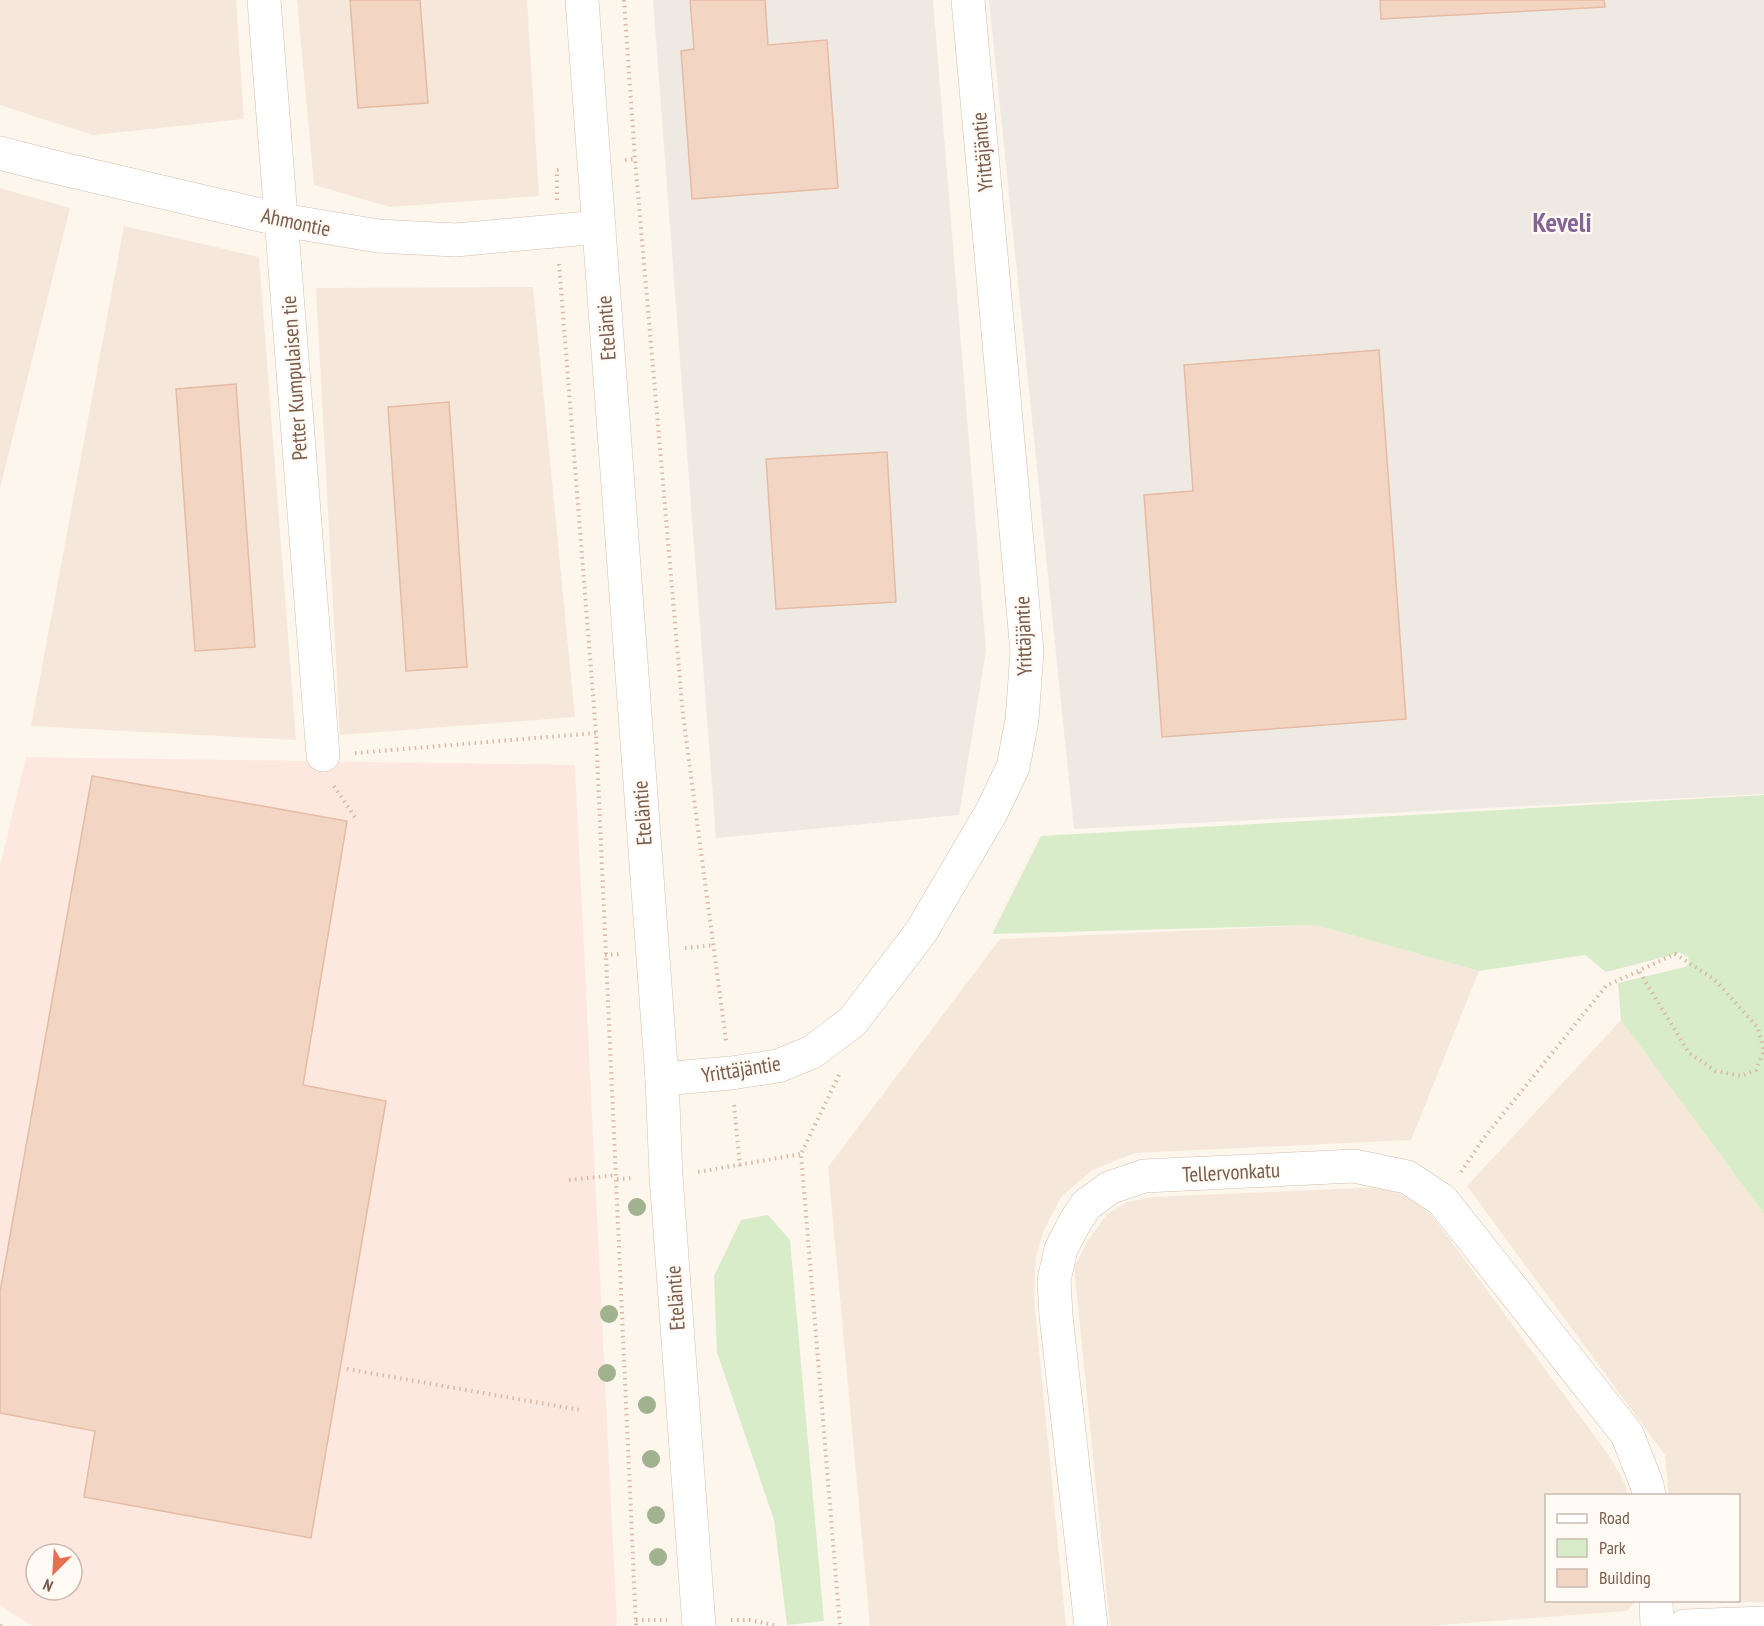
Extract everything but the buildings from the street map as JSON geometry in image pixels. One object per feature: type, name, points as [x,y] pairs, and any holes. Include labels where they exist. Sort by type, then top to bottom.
[{"type":"street","name":"Petter Kumpulaisen tie","points":[[264,0],[323,755]]},
{"type":"street","name":"Eteläntie","points":[[582,0],[662,1079],[667,1188],[699,1626]]},
{"type":"street","name":"Yrittäjäntie","points":[[662,1079],[731,1074],[778,1066],[812,1052],[852,1022],[921,932],[992,811],[1013,767],[1022,720],[1027,652],[968,0]]},
{"type":"street","name":"Ahmontie","points":[[0,153],[282,220],[378,237],[455,240],[599,227]]},
{"type":"street","name":"Tellervonkatu","points":[[1091,1626],[1056,1316],[1054,1280],[1061,1249],[1086,1205],[1109,1188],[1144,1176],[1354,1166],[1407,1177],[1442,1200],[1627,1434],[1647,1485],[1648,1494]]},
{"type":"street","points":[[1656,1602],[1657,1626]]},
{"type":"street","points":[[1684,1626],[1764,1623]]},
{"type":"path","points":[[624,0],[635,159],[683,715],[731,1074],[740,1166],[801,1154],[840,1626]]},
{"type":"path","points":[[635,159],[557,170],[557,231],[596,733],[636,1626]]},
{"type":"path","points":[[356,819],[336,790],[323,755],[596,733]]},
{"type":"path","points":[[1442,1200],[1483,1139],[1606,986],[1675,954],[1714,979],[1758,1028],[1764,1051],[1756,1070],[1741,1076],[1716,1071],[1689,1053],[1639,971]]},
{"type":"path","points":[[569,1180],[616,1176]]},
{"type":"path","points":[[347,1369],[580,1410]]},
{"type":"shaded area","points":[[0,0],[236,0],[244,119],[93,135],[0,105]]},
{"type":"shaded area","points":[[297,0],[527,0],[539,196],[390,207],[314,185]]},
{"type":"shaded area","points":[[653,0],[933,0],[986,651],[959,815],[716,838]]},
{"type":"shaded area","points":[[989,0],[1764,0],[1764,794],[1074,829]]},
{"type":"shaded area","points":[[0,188],[70,208],[0,488]]},
{"type":"shaded area","points":[[124,226],[259,257],[296,740],[31,726]]},
{"type":"shaded area","points":[[533,287],[575,717],[340,735],[316,288]]},
{"type":"shaded area","points":[[26,757],[575,765],[617,1626],[32,1626],[0,1605],[0,866]]},
{"type":"shaded area","points":[[1316,925],[1479,971],[1411,1140],[1135,1153],[1092,1170],[1061,1197],[1044,1230],[1036,1256],[1034,1298],[1066,1626],[870,1626],[828,1167],[1000,939]]},
{"type":"shaded area","points":[[1621,1020],[1764,1214],[1764,1602],[1740,1602],[1740,1494],[1669,1494],[1665,1455],[1467,1186]]},
{"type":"shaded area","points":[[1382,1187],[1409,1197],[1433,1217],[1610,1457],[1626,1486],[1627,1494],[1545,1494],[1545,1602],[1635,1602],[1627,1611],[1428,1626],[1110,1626],[1074,1267],[1087,1242],[1107,1214],[1127,1202],[1153,1197]]},
{"type":"green space","points":[[1764,795],[1764,1214],[1621,1020],[1618,983],[1685,967],[1689,963],[1688,957],[1680,953],[1606,972],[1585,955],[1479,971],[1316,925],[992,934],[1041,836]]},
{"type":"green space","points":[[768,1215],[790,1240],[824,1621],[787,1625],[774,1520],[717,1352],[714,1276],[741,1220]]},
{"type":"district","name":"Keveli","points":[[1562,222]]}]
